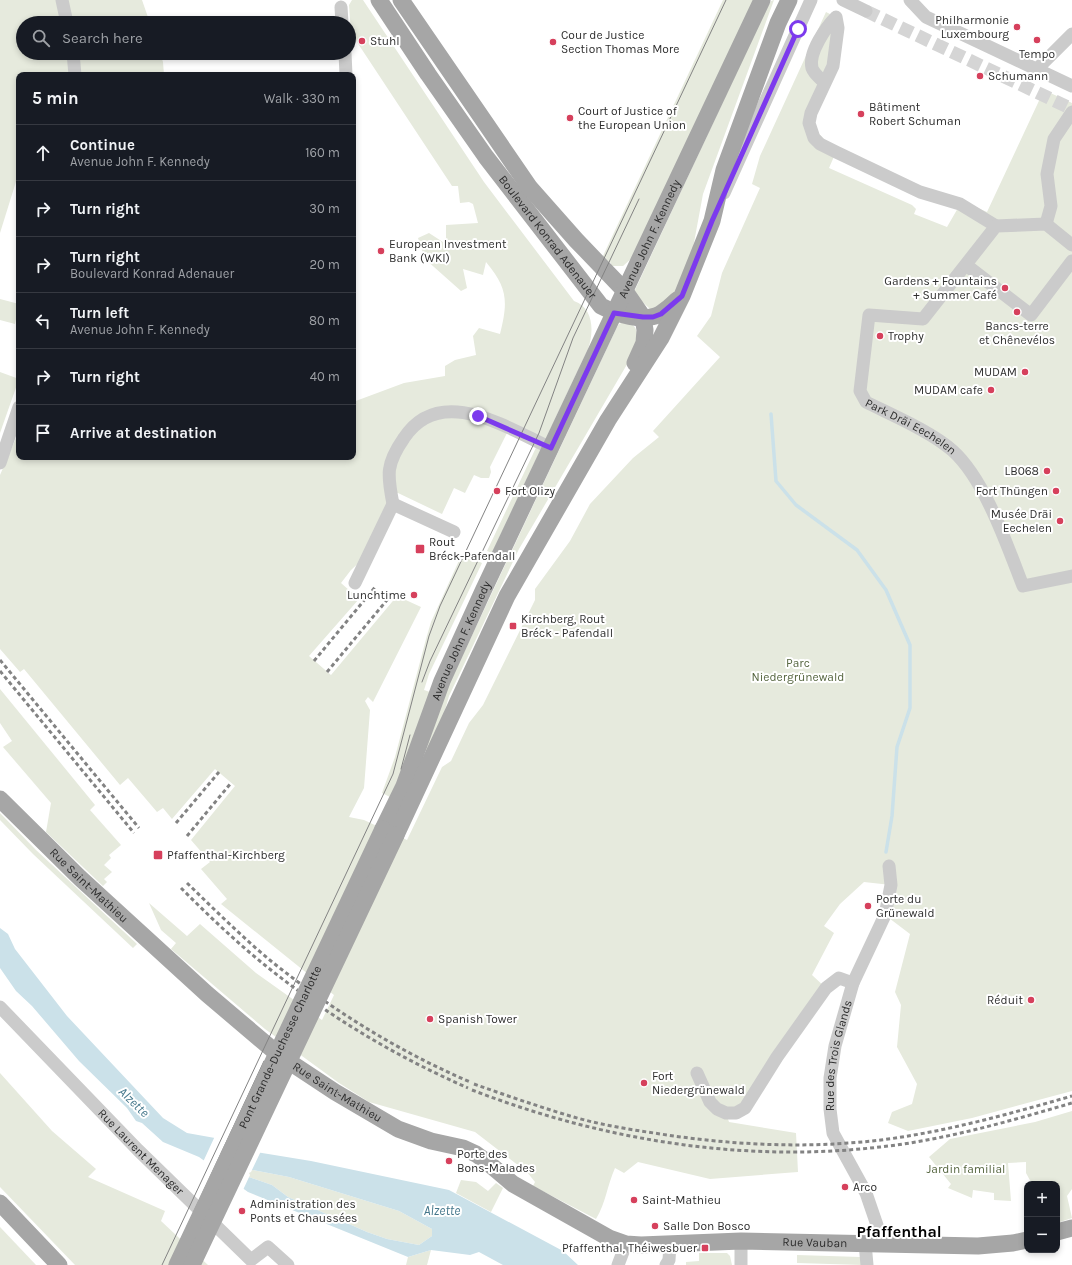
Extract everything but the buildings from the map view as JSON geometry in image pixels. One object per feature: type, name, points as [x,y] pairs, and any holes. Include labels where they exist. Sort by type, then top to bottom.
[{"type":"main road","name":"Boulevard Konrad Adenauer","points":[[379,0],[428,74],[491,163],[592,297],[601,306],[614,313],[643,317]]},
{"type":"main road","name":"Boulevard Konrad Adenauer","points":[[401,0],[530,188],[576,240],[625,291],[643,317]]},
{"type":"main road","name":"Avenue John F. Kennedy","points":[[389,832],[442,681],[762,0]]},
{"type":"main road","name":"Avenue John F. Kennedy","points":[[389,832],[499,611],[608,420],[661,338],[682,296],[712,221],[724,170],[778,23],[789,0]]},
{"type":"main road","points":[[608,420],[644,343],[645,330],[643,317],[653,317],[661,314],[682,296]]},
{"type":"main road","name":"Rue Saint-Mathieu","points":[[0,799],[80,878],[207,994],[279,1055],[335,1092],[398,1129],[415,1136],[456,1146],[476,1154],[512,1184],[595,1231],[626,1244]]},
{"type":"main road","name":"Pont Grande-Duchesse Charlotte","points":[[176,1265],[389,832]]},
{"type":"main road","name":"Pont Grande-Duchesse Charlotte","points":[[192,1265],[389,832]]},
{"type":"main road","points":[[0,1203],[59,1265]]},
{"type":"main road","points":[[1060,1231],[1072,1228]]},
{"type":"main road","name":"Rue Vauban","points":[[626,1244],[670,1244],[741,1240],[978,1246],[1024,1241]]},
{"type":"street","points":[[62,0],[65,16]]},
{"type":"street","points":[[392,0],[414,32],[435,49]]},
{"type":"street","name":"Avenue John F. Kennedy","points":[[712,221],[811,0]]},
{"type":"street","points":[[824,82],[817,76],[812,68],[812,58],[825,27],[836,17],[843,0],[866,11]]},
{"type":"street","points":[[910,0],[926,17],[1072,86]]},
{"type":"street","points":[[341,7],[342,16]]},
{"type":"street","points":[[836,17],[838,28],[833,66],[824,82],[811,113],[809,123],[814,138],[820,144],[920,192],[960,204],[996,226],[1046,224],[1072,245]]},
{"type":"street","points":[[1036,70],[1072,34]]},
{"type":"street","points":[[74,60],[75,72]]},
{"type":"street","points":[[345,60],[346,72]]},
{"type":"street","points":[[1046,224],[1051,206],[1047,174],[1054,139],[1072,112]]},
{"type":"street","name":"Park Dräi Eechelen","points":[[996,226],[923,319],[869,315],[860,392],[866,402],[938,440],[952,450],[966,465],[979,484],[1006,543],[1023,586],[1072,576]]},
{"type":"street","points":[[966,265],[1031,314],[1070,265]]},
{"type":"street","points":[[355,583],[393,504],[388,478],[389,465],[409,430],[420,420],[431,414],[445,411],[458,411],[478,416],[551,448]]},
{"type":"street","points":[[0,462],[16,416]]},
{"type":"street","points":[[393,504],[454,532]]},
{"type":"street","name":"Rue des Trois Glands","points":[[867,1265],[872,1243],[878,1228],[866,1193],[833,1133],[830,1109],[830,1078],[835,1046],[852,983],[885,915],[891,885],[889,866]]},
{"type":"street","points":[[698,1073],[710,1102],[717,1109],[726,1113],[736,1113],[745,1108],[777,1057],[826,988],[839,978],[852,983]]},
{"type":"street","name":"Rue Laurent Menager","points":[[0,1007],[138,1150],[251,1260],[268,1248],[288,1265]]},
{"type":"street","points":[[741,1240],[741,1265]]},
{"type":"street","points":[[618,1265],[626,1244]]},
{"type":"street","points":[[666,1265],[669,1260],[670,1244]]},
{"type":"green space","points":[[0,0],[142,0],[148,16],[16,16],[16,60],[162,60],[164,72],[16,72],[16,182],[0,233]]},
{"type":"green space","name":"Parc Niedergrünewald","points":[[352,0],[363,0],[484,182],[574,301],[581,304],[585,309],[591,321],[591,335],[588,349],[492,553],[487,551],[541,437],[511,425],[490,467],[491,472],[489,478],[481,478],[474,475],[465,493],[454,488],[442,514],[398,493],[388,494],[389,501],[364,558],[351,570],[341,583],[359,599],[309,656],[331,675],[397,596],[421,607],[373,702],[368,697],[365,701],[370,710],[364,788],[349,817],[364,820],[407,840],[442,767],[451,761],[469,723],[483,705],[535,600],[535,589],[570,541],[590,504],[633,458],[659,437],[653,431],[720,357],[697,336],[711,316],[722,273],[760,188],[752,184],[760,156],[826,12],[836,17],[838,28],[809,123],[836,152],[829,168],[912,205],[916,209],[914,214],[947,227],[958,208],[971,205],[987,212],[1044,90],[1072,103],[1072,1091],[972,1118],[908,1131],[888,1123],[892,1112],[912,1104],[917,1084],[897,1047],[901,1005],[895,992],[910,934],[885,915],[891,885],[864,882],[840,904],[824,926],[834,933],[812,975],[826,988],[745,1108],[726,1113],[729,1122],[796,1133],[798,1172],[710,1179],[638,1162],[624,1173],[615,1168],[596,1219],[533,1186],[535,1182],[527,1172],[475,1132],[369,1102],[339,1083],[265,1029],[171,949],[176,943],[161,930],[149,903],[187,936],[200,924],[256,973],[322,1020],[334,995],[221,904],[227,899],[201,869],[210,862],[191,840],[235,786],[215,769],[172,819],[163,808],[157,812],[128,778],[120,785],[24,669],[20,672],[0,649],[0,475],[16,438],[16,460],[356,460],[356,401],[404,383],[445,376],[445,366],[455,360],[476,355],[473,336],[479,328],[500,334],[505,304],[504,296],[499,280],[486,262],[483,275],[463,269],[467,288],[461,291],[425,259],[418,238],[429,233],[446,244],[446,225],[478,223],[473,204],[469,202],[460,203],[458,186],[452,186],[356,41],[356,16],[350,16],[349,5]]},
{"type":"green space","points":[[723,0],[754,0],[633,257],[623,266],[610,266],[611,263],[602,258]]},
{"type":"green space","points":[[774,0],[703,194],[693,248],[678,288],[665,305],[650,309],[634,294],[635,290],[763,16],[771,1]]},
{"type":"green space","points":[[0,299],[16,303],[15,324],[0,320]]},
{"type":"green space","points":[[624,322],[635,327],[637,332],[637,337],[629,361],[519,549],[449,696],[440,727],[428,754],[423,748],[437,710],[616,329],[619,324]]},
{"type":"green space","points":[[0,372],[16,378],[16,388],[0,433]]},
{"type":"green space","points":[[462,554],[482,563],[429,674],[424,690],[430,692],[392,798],[382,793],[395,757],[426,639],[431,622]]},
{"type":"green space","points":[[0,689],[95,805],[90,810],[121,845],[109,855],[111,858],[104,865],[112,872],[104,879],[107,882],[103,886],[46,832],[51,803],[3,747],[12,741],[0,723]]},
{"type":"green space","points":[[0,813],[36,850],[137,944],[133,948],[33,854],[0,820]]},
{"type":"green space","points":[[0,1073],[52,1131],[96,1169],[88,1177],[165,1211],[161,1221],[208,1265],[75,1265],[0,1187]]},
{"type":"green space","name":"Jardin familial","points":[[1072,1111],[1072,1189],[1067,1196],[1072,1218],[1060,1222],[1060,1181],[1030,1181],[1026,1173],[1026,1162],[1008,1163],[1011,1201],[994,1200],[994,1193],[973,1190],[972,1198],[948,1188],[951,1184],[929,1157],[950,1139],[1035,1122]]},
{"type":"green space","points":[[253,1170],[289,1177],[399,1211],[432,1229],[432,1236],[419,1245],[387,1239],[367,1232],[288,1197],[272,1185],[249,1177],[246,1171]]},
{"type":"green space","points":[[461,1180],[476,1182],[488,1191],[496,1183],[503,1188],[491,1212],[456,1193]]},
{"type":"green space","points":[[0,1227],[36,1265],[0,1265]]},
{"type":"green space","points":[[431,1250],[427,1265],[406,1265],[408,1257]]},
{"type":"green space","points":[[699,1253],[727,1253],[730,1256],[732,1265],[686,1265],[686,1262],[699,1261]]},
{"type":"green space","points":[[797,1255],[861,1257],[863,1265],[797,1263]]},
{"type":"water","name":"Alzette","points":[[0,928],[8,934],[15,949],[67,1016],[163,1118],[187,1133],[215,1138],[256,1152],[311,1161],[449,1190],[563,1251],[578,1265],[503,1265],[479,1252],[470,1255],[431,1250],[408,1257],[248,1192],[199,1157],[163,1142],[142,1123],[136,1121],[127,1108],[79,1061],[32,1006],[16,991],[0,968]],"holes":[[[253,1170],[289,1177],[399,1211],[432,1229],[432,1236],[419,1245],[387,1239],[367,1232],[288,1197],[272,1185],[249,1177],[246,1171]]]},
{"type":"pier","points":[[215,1136],[261,1151],[251,1172],[249,1173],[250,1175],[243,1190],[203,1162]]},
{"type":"waterway","points":[[771,414],[776,481],[796,505],[857,550],[886,590],[910,645],[910,708],[897,747],[892,816],[886,852]]},
{"type":"tunnel","points":[[866,11],[1072,109]]},
{"type":"tram line","points":[[162,1265],[393,774],[429,636],[440,606],[726,0]]},
{"type":"tram line","points":[[422,682],[430,661],[539,433],[573,338],[639,199]]},
{"type":"tram line","points":[[401,769],[410,735]]},
{"type":"tram line","points":[[169,1265],[264,1061]]},
{"type":"railway","points":[[314,661],[376,586]]},
{"type":"railway","points":[[327,672],[392,594]]},
{"type":"railway","points":[[0,660],[139,828]]},
{"type":"railway","points":[[0,671],[134,833]]},
{"type":"railway","points":[[176,823],[219,772]]},
{"type":"railway","points":[[187,836],[231,783]]},
{"type":"railway","points":[[187,883],[260,952],[294,979],[342,1013],[391,1043],[470,1082]]},
{"type":"railway","points":[[181,888],[244,947],[313,1002],[388,1049],[468,1088]]},
{"type":"railway","points":[[474,1084],[580,1119],[601,1124],[682,1137],[739,1143],[796,1145],[853,1143],[905,1137],[977,1122],[1072,1096]]},
{"type":"railway","points":[[472,1090],[571,1122],[622,1134],[673,1143],[724,1149],[776,1152],[828,1151],[880,1147],[929,1140],[977,1129],[1072,1103]]},
{"type":"place","name":"Philharmonie Luxembourg","points":[[1017,27]]},
{"type":"place","name":"Tempo","points":[[1037,40]]},
{"type":"place","name":"Stuhl","points":[[362,41]]},
{"type":"place","name":"Cour de Justice Section Thomas More","points":[[553,42]]},
{"type":"place","name":"Schumann","points":[[980,76]]},
{"type":"place","name":"Bâtiment Robert Schuman","points":[[861,114]]},
{"type":"place","name":"Court of Justice of the European Union","points":[[570,118]]},
{"type":"place","name":"European Investment Bank (WKI)","points":[[381,251]]},
{"type":"place","name":"Gardens + Fountains + Summer Café","points":[[1005,288]]},
{"type":"place","name":"Bancs-terre et Chênevélos","points":[[1017,312]]},
{"type":"place","name":"Trophy","points":[[880,336]]},
{"type":"place","name":"MUDAM","points":[[1025,372]]},
{"type":"place","name":"MUDAM cafe","points":[[991,390]]},
{"type":"place","name":"LB068","points":[[1047,471]]},
{"type":"place","name":"Fort Olizy","points":[[497,491]]},
{"type":"place","name":"Fort Thüngen","points":[[1056,491]]},
{"type":"place","name":"Musée Dräi Eechelen","points":[[1060,521]]},
{"type":"place","name":"Rout Bréck-Pafendall","points":[[420,549]]},
{"type":"place","name":"Lunchtime","points":[[414,595]]},
{"type":"place","name":"Kirchberg, Rout Bréck - Pafendall","points":[[513,626]]},
{"type":"place","name":"Pfaffenthal-Kirchberg","points":[[158,855]]},
{"type":"place","name":"Porte du Grünewald","points":[[868,906]]},
{"type":"place","name":"Réduit","points":[[1031,1000]]},
{"type":"place","name":"Spanish Tower","points":[[430,1019]]},
{"type":"place","name":"Fort Niedergrünewald","points":[[644,1083]]},
{"type":"place","name":"Porte des Bons-Malades","points":[[449,1161]]},
{"type":"place","name":"Arco","points":[[845,1187]]},
{"type":"place","name":"Saint-Mathieu","points":[[634,1200]]},
{"type":"place","name":"Administration des Ponts et Chaussées","points":[[242,1211]]},
{"type":"place","name":"Salle Don Bosco","points":[[655,1226]]},
{"type":"place","name":"Pfaffenthal, Théiwesbuer","points":[[705,1248]]},
{"type":"district","name":"Pfaffenthal","points":[[899,1231]]},
{"type":"route","points":[[478,416],[551,448],[614,313],[653,317],[661,314],[682,296],[712,221],[798,29]]}]
